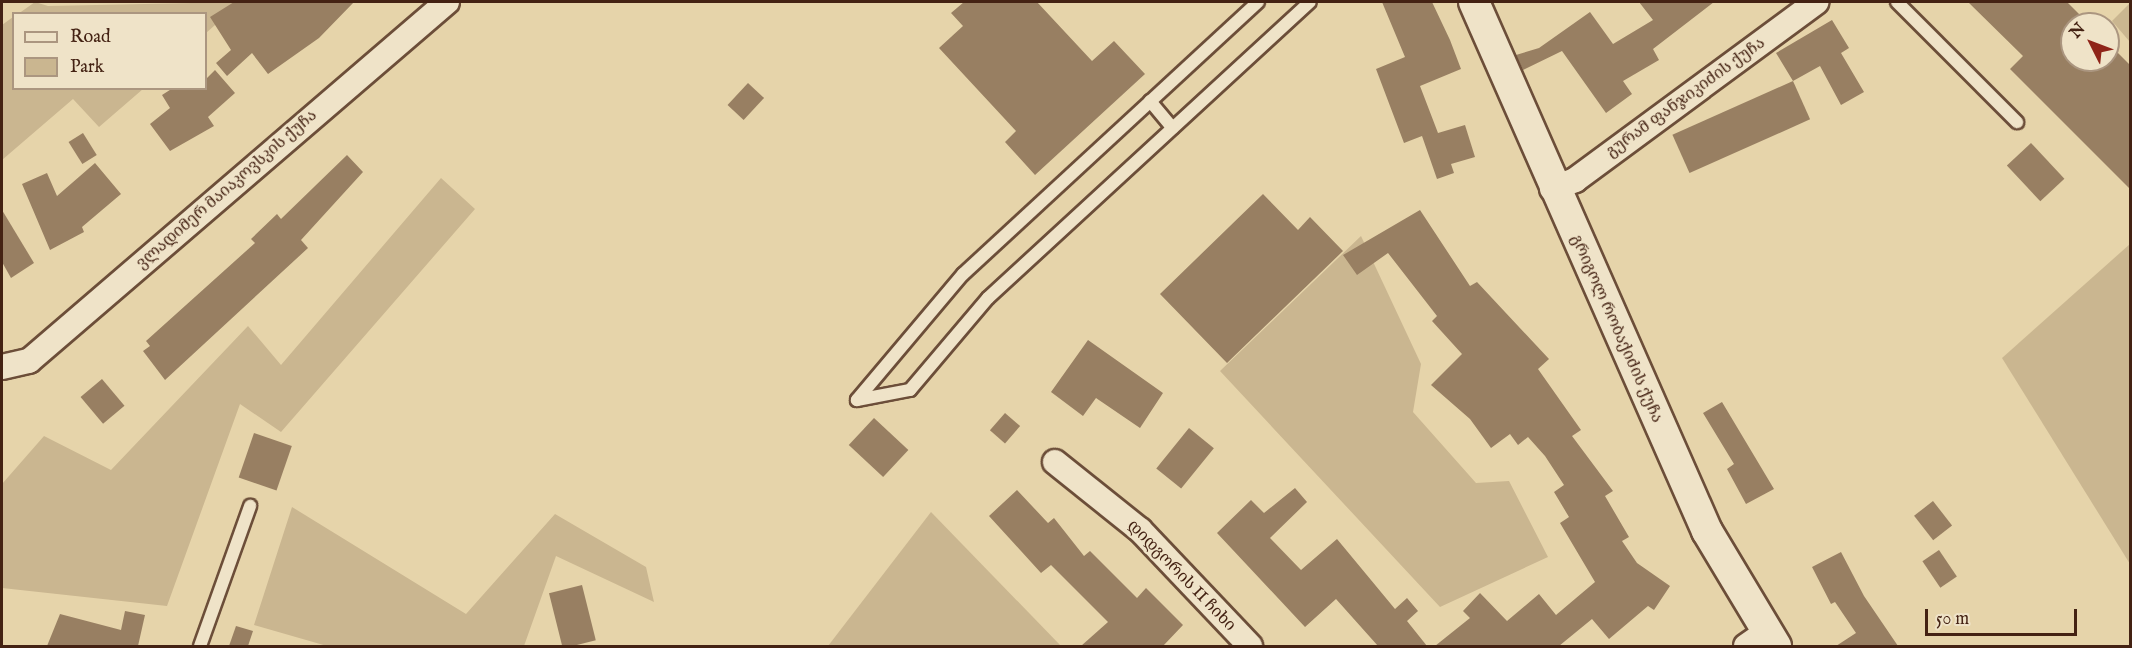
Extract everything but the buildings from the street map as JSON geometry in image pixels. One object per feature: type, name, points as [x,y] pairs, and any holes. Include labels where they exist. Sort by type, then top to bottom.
[{"type":"street","name":"ვლადიმერ მაიაკოვსკის ქუჩა","points":[[2,367],[29,361],[447,2]]},
{"type":"street","name":"გრიგოლ რობაქიძის ქუჩა","points":[[1474,2],[1552,189],[1707,531],[1762,642]]},
{"type":"street","name":"გურამ ფანჯიკიძის ქუჩა","points":[[1552,189],[1575,180],[1816,2]]},
{"type":"street","name":"დიდგორის II ჩიხი","points":[[1055,462],[1140,530],[1250,646]]},
{"type":"lane","points":[[1258,2],[963,274],[857,400],[910,390],[988,298],[1310,2]]},
{"type":"lane","points":[[1897,2],[2017,122]]},
{"type":"lane","points":[[1150,101],[1173,128]]},
{"type":"lane","points":[[200,646],[250,506]]},
{"type":"green space","points":[[35,2],[48,6],[241,2],[207,32],[207,12],[21,12]]},
{"type":"green space","points":[[2130,3],[2130,42],[2120,30],[2120,13]]},
{"type":"green space","points":[[12,18],[12,90],[142,90],[99,127],[73,99],[2,160],[2,25]]},
{"type":"green space","points":[[441,178],[475,209],[281,432],[240,404],[167,606],[2,588],[2,484],[44,436],[111,470],[248,326],[281,365]]},
{"type":"green space","points":[[1361,236],[1421,364],[1413,412],[1476,483],[1509,481],[1548,557],[1440,607],[1220,371]]},
{"type":"green space","points":[[2130,244],[2130,564],[2002,358]]},
{"type":"green space","points":[[292,507],[466,614],[555,514],[646,567],[654,602],[556,556],[524,646],[327,646],[254,625]]},
{"type":"green space","points":[[931,512],[1061,646],[828,646]]}]
